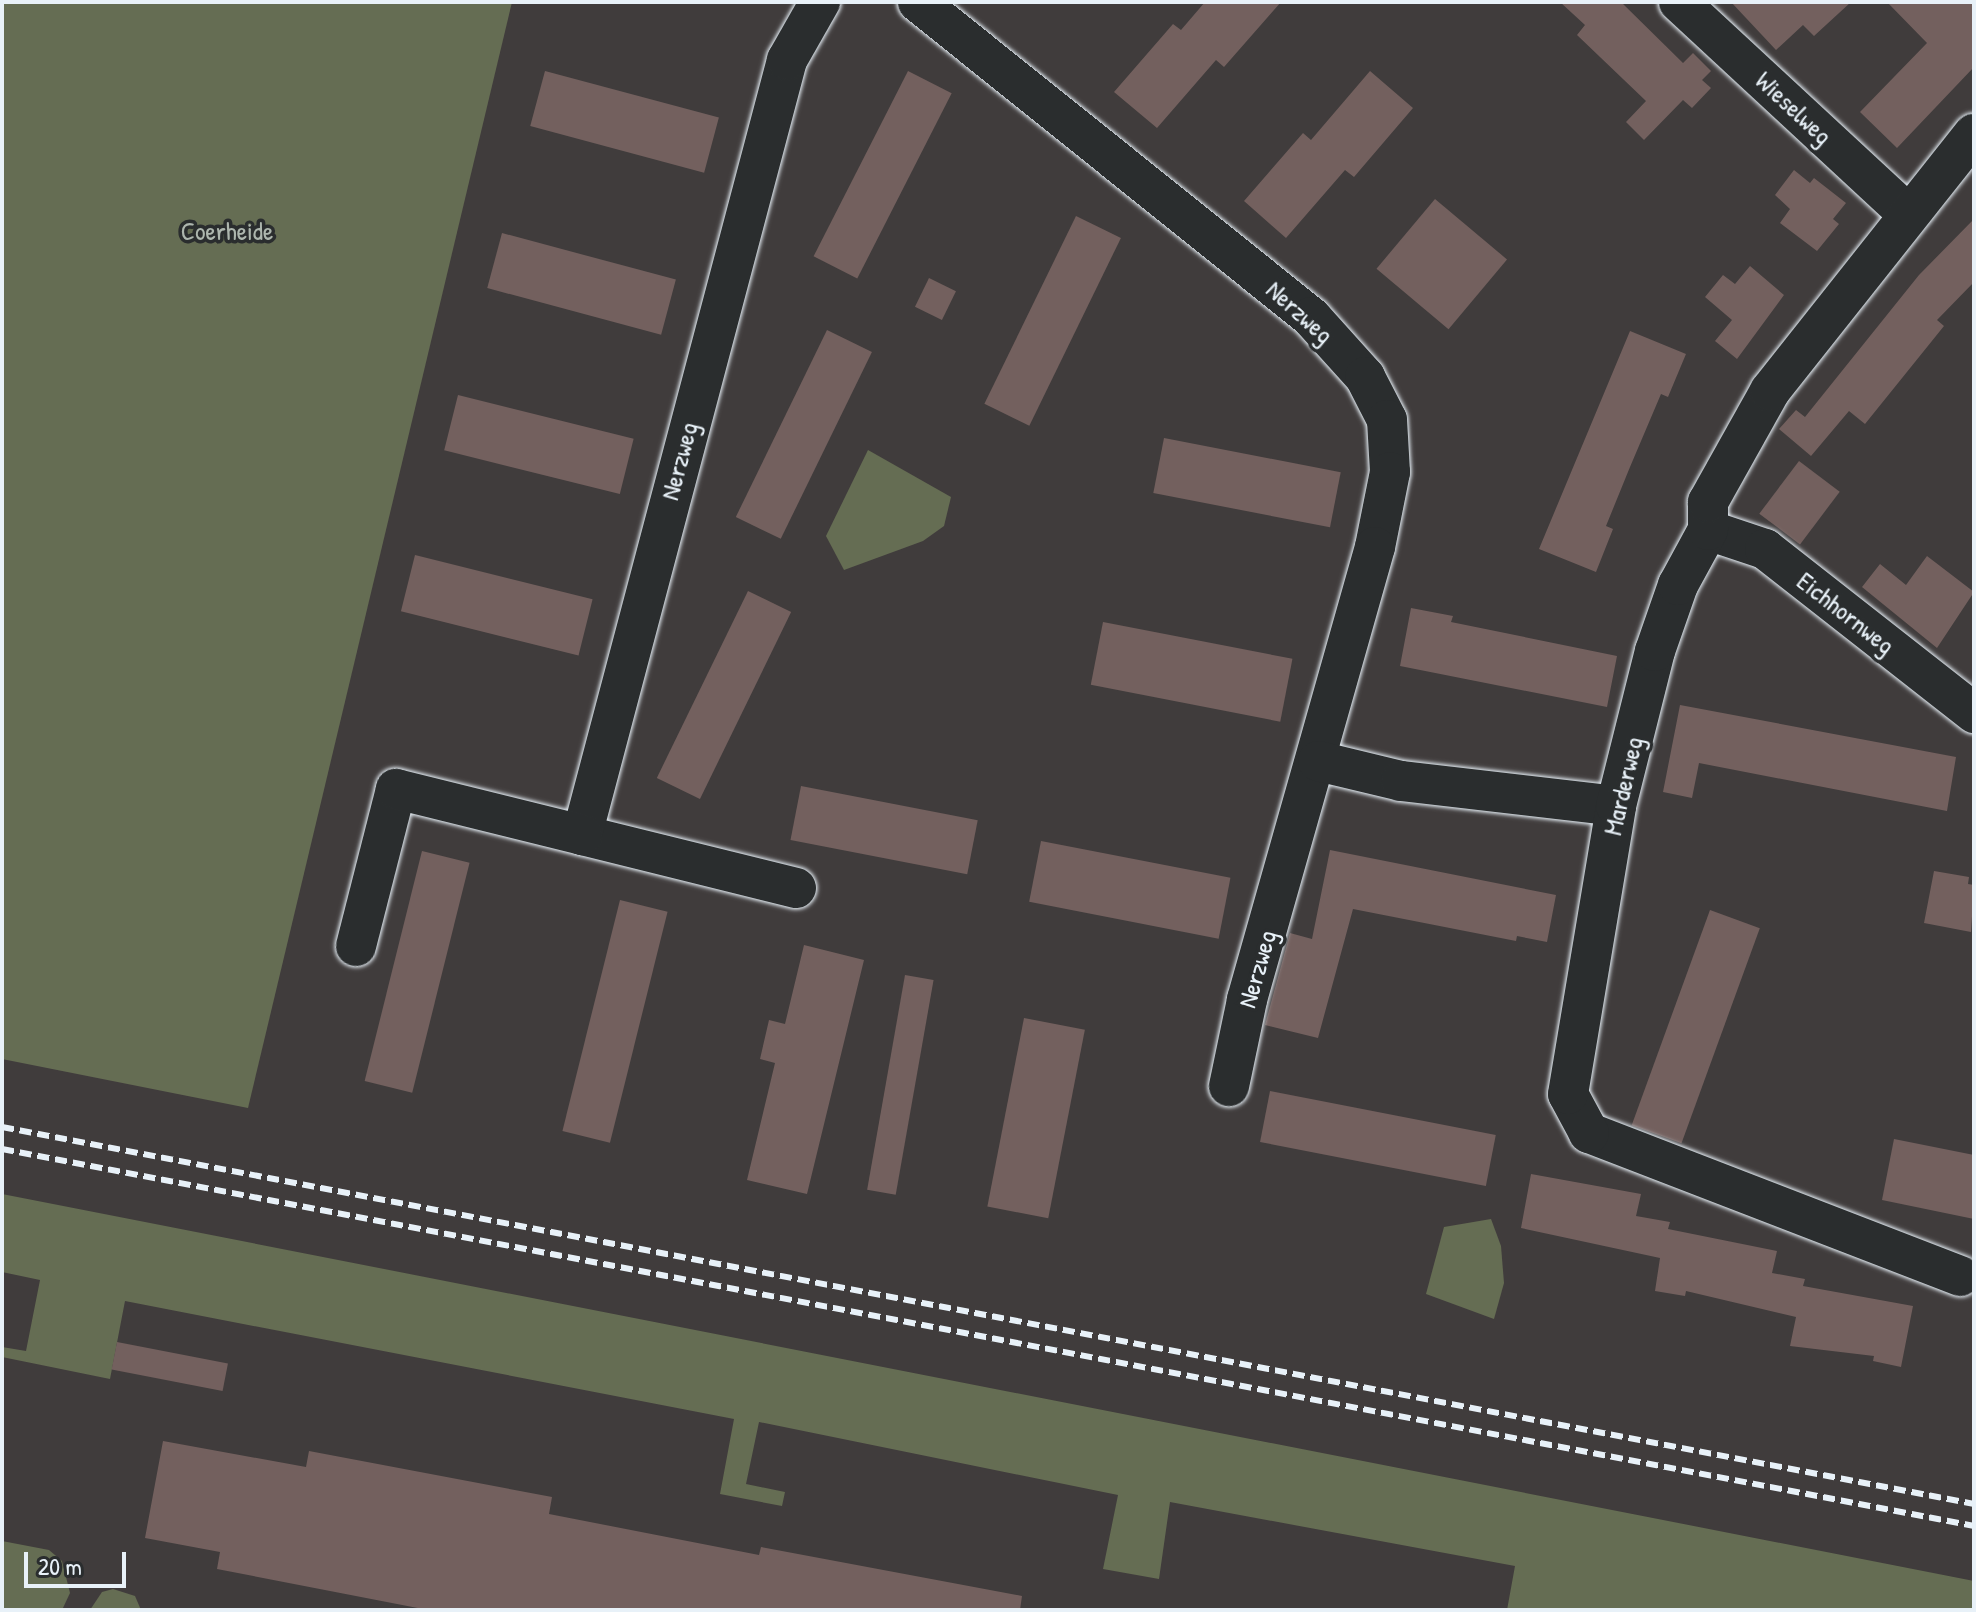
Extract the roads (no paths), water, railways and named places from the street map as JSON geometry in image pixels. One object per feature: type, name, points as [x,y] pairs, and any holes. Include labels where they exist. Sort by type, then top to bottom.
[{"type":"street","name":"Nerzweg","points":[[582,835],[787,60],[820,2]]},
{"type":"street","name":"Nerzweg","points":[[918,2],[1311,317],[1365,377],[1387,420],[1390,472],[1318,761],[1247,1000],[1229,1086]]},
{"type":"street","name":"Wieselweg","points":[[1679,2],[1908,214]]},
{"type":"street","name":"Marderweg","points":[[1960,1276],[1589,1133],[1568,1094],[1616,806],[1655,651],[1678,585],[1708,530],[1708,502],[1770,391],[1974,134]]},
{"type":"street","name":"Eichhornweg","points":[[1708,530],[1765,549],[1974,713]]},
{"type":"street","points":[[1318,761],[1401,781],[1616,806]]},
{"type":"street","points":[[356,946],[396,789],[796,888]]},
{"type":"railway","points":[[2,1127],[1974,1504]]},
{"type":"railway","points":[[2,1149],[1974,1526]]},
{"type":"park label","name":"Coerheide","points":[[227,231]]}]
